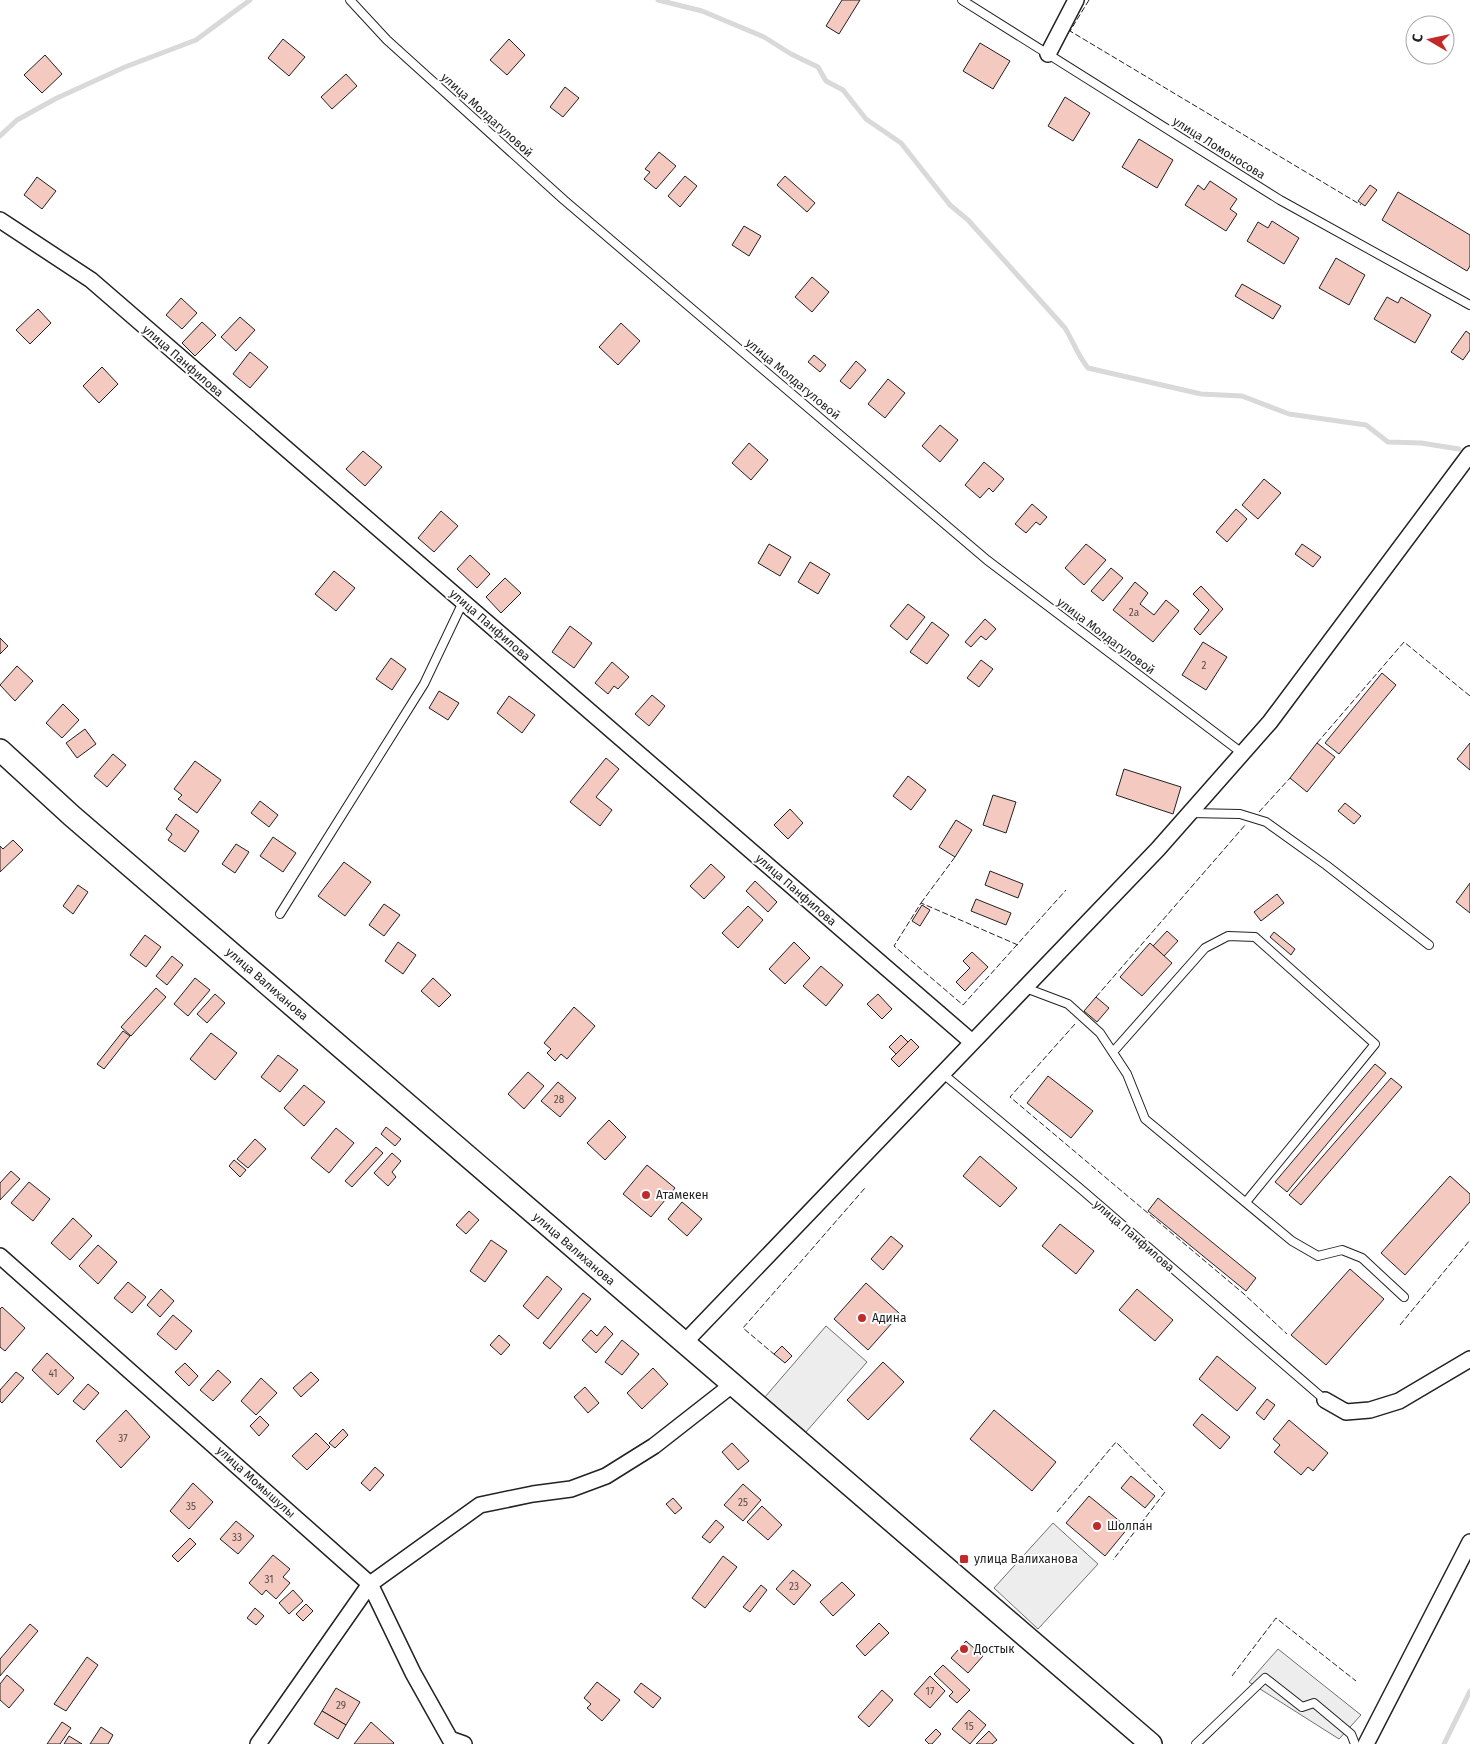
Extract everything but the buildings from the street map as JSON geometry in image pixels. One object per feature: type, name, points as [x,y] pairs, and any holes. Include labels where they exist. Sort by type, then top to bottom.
[{"type":"main road","name":"улица Валиханова","points":[[0,750],[72,816],[1151,1744]]},
{"type":"street","points":[[1048,54],[1076,0]]},
{"type":"street","name":"улица Панфилова","points":[[0,220],[90,280],[972,1042]]},
{"type":"street","points":[[684,1343],[1023,987],[1158,849],[1270,722],[1470,454]]},
{"type":"street","name":"улица Момышулы","points":[[0,1256],[370,1584],[413,1673],[450,1738],[464,1744]]},
{"type":"street","points":[[1325,1400],[1346,1412],[1370,1410],[1399,1401],[1470,1359]]},
{"type":"street","points":[[258,1744],[370,1584],[480,1505],[533,1494],[571,1489],[606,1476],[654,1446],[732,1385]]},
{"type":"street","points":[[1366,1744],[1470,1542]]},
{"type":"lane","name":"улица Молдагуловой","points":[[350,0],[387,40],[564,200],[988,560],[1242,753]]},
{"type":"lane","name":"улица Ломоносова","points":[[962,0],[1280,200],[1470,305]]},
{"type":"lane","points":[[280,914],[424,684],[463,602]]},
{"type":"lane","points":[[1188,814],[1240,814],[1266,822],[1326,865],[1429,945]]},
{"type":"lane","points":[[1113,1052],[1205,948],[1228,936],[1255,937],[1375,1044],[1246,1202]]},
{"type":"lane","points":[[1023,987],[1068,1004],[1100,1033],[1127,1074],[1145,1119],[1292,1241],[1318,1256],[1342,1250],[1362,1258],[1404,1297]]},
{"type":"lane","name":"улица Панфилова","points":[[942,1073],[1082,1190],[1325,1400]]},
{"type":"lane","points":[[1196,1744],[1265,1678],[1302,1707],[1314,1703],[1351,1734],[1355,1744]]},
{"type":"shaded area","points":[[826,1326],[867,1362],[806,1432],[765,1397]]},
{"type":"shaded area","points":[[1053,1523],[1098,1564],[1038,1629],[994,1588]]},
{"type":"shaded area","points":[[1278,1649],[1361,1715],[1339,1739],[1249,1682]]},
{"type":"waterway","points":[[0,136],[17,120],[57,98],[125,67],[196,40],[250,0]]},
{"type":"waterway","points":[[658,0],[702,11],[764,37],[791,54],[818,67],[826,81],[843,90],[866,119],[901,143],[950,205],[968,220],[1065,328],[1081,359],[1088,368],[1201,394],[1242,396],[1289,414],[1366,425],[1388,442],[1421,443],[1459,449]]},
{"type":"waterway","points":[[1444,1744],[1470,1691]]},
{"type":"fence","points":[[1089,0],[1070,31],[1361,205]]},
{"type":"fence","points":[[1317,743],[1404,642],[1470,696]]},
{"type":"fence","points":[[1259,812],[1290,778]]},
{"type":"fence","points":[[1096,997],[1246,824]]},
{"type":"fence","points":[[921,903],[955,857]]},
{"type":"fence","points":[[1018,945],[921,903],[894,946],[963,1005],[1066,890]]},
{"type":"fence","points":[[1075,1024],[1010,1097],[1244,1294],[1287,1334]]},
{"type":"fence","points":[[775,1355],[743,1328],[865,1188]]},
{"type":"fence","points":[[1400,1325],[1470,1240]]},
{"type":"fence","points":[[1057,1512],[1116,1442],[1165,1492],[1113,1560]]},
{"type":"fence","points":[[1232,1676],[1276,1618],[1356,1681]]},
{"type":"place","name":"Атамекен","points":[[646,1195]]},
{"type":"place","name":"Адина","points":[[862,1318]]},
{"type":"place","name":"Шолпан","points":[[1097,1526]]},
{"type":"place","name":"улица Валиханова","points":[[964,1559]]},
{"type":"place","name":"Достык","points":[[964,1649]]}]
